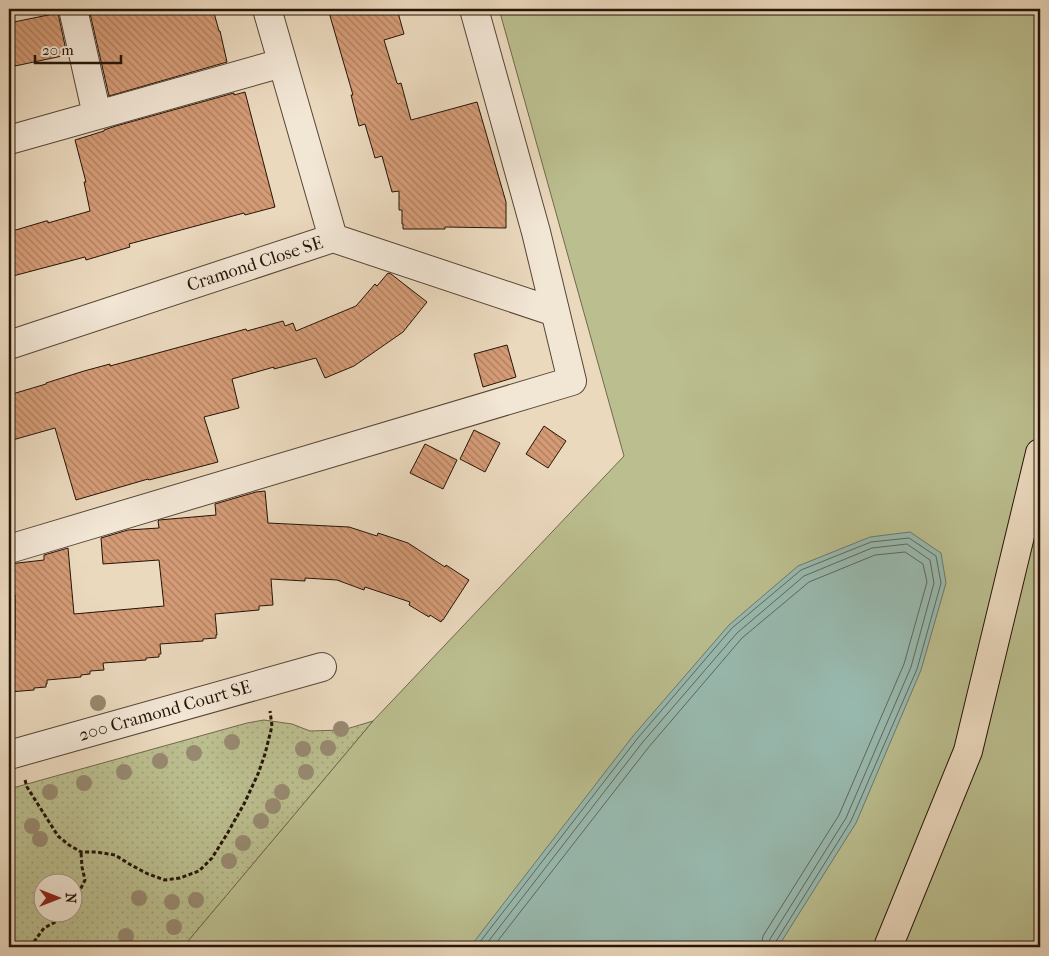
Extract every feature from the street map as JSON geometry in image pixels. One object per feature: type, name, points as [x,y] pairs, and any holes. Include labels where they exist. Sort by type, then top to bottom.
[{"type":"highway","points":[[888,947],[968,751],[1040,453]]},
{"type":"street","points":[[73,9],[97,115]]},
{"type":"street","name":"Cramond Close SE","points":[[9,345],[333,238],[266,9]]},
{"type":"street","points":[[9,549],[572,381],[536,232],[474,9]]},
{"type":"street","points":[[9,140],[282,63]]},
{"type":"street","points":[[333,238],[555,312]]},
{"type":"street","name":"200 Cramond Court SE","points":[[14,754],[322,667]]},
{"type":"path","points":[[14,754],[27,787],[58,836],[69,845],[81,852],[115,855],[148,874],[165,880],[180,878],[199,871],[212,858],[251,789],[265,754],[272,726],[265,683]]},
{"type":"path","points":[[81,852],[85,880],[82,886]]},
{"type":"path","points":[[30,947],[44,928],[52,924]]},
{"type":"green space","points":[[499,9],[1040,9],[1040,947],[183,947],[373,721],[624,456]]},
{"type":"green space","points":[[264,720],[292,724],[310,731],[343,730],[373,721],[183,947],[9,947],[9,789],[247,723]]},
{"type":"water","points":[[910,532],[941,553],[946,583],[921,670],[856,823],[778,947],[470,947],[633,736],[729,625],[798,566],[870,537]]},
{"type":"building","points":[[89,9],[213,9],[227,62],[109,96]]},
{"type":"building","points":[[328,9],[397,9],[404,34],[384,40],[397,83],[401,83],[411,120],[477,102],[506,202],[506,228],[445,227],[445,229],[403,229],[402,210],[399,210],[399,191],[392,192],[382,156],[375,158],[365,124],[359,126],[351,95],[353,95]]},
{"type":"building","points":[[58,13],[67,55],[15,66],[9,36],[9,23]]},
{"type":"building","points":[[245,92],[275,207],[245,215],[244,213],[129,244],[130,247],[86,260],[85,257],[9,277],[9,232],[90,211],[84,182],[86,182],[75,140],[116,126],[234,93],[234,95]]},
{"type":"building","points":[[388,273],[427,302],[403,332],[354,366],[325,378],[316,358],[232,379],[239,408],[204,417],[218,462],[148,479],[76,500],[55,428],[9,441],[9,395],[84,371],[110,364],[110,366],[246,329],[247,331],[283,321],[285,326],[293,323],[296,331],[356,306],[375,284],[377,286]]},
{"type":"building","points":[[507,345],[516,377],[483,387],[474,354]]},
{"type":"building","points":[[544,426],[566,441],[548,468],[526,454]]},
{"type":"building","points":[[474,430],[500,443],[485,472],[460,459]]},
{"type":"building","points":[[425,444],[457,460],[443,489],[410,473]]},
{"type":"building","points":[[265,491],[268,523],[349,527],[377,536],[378,533],[408,543],[469,580],[441,622],[409,605],[410,602],[365,587],[364,590],[337,580],[305,578],[305,581],[271,579],[273,605],[259,606],[259,610],[215,614],[216,638],[203,639],[203,641],[160,644],[161,654],[159,654],[159,657],[146,658],[146,660],[103,663],[104,670],[90,671],[90,674],[81,675],[81,677],[47,680],[46,687],[34,688],[34,690],[9,692],[9,640],[15,640],[15,595],[9,596],[9,564],[44,560],[44,555],[68,548],[74,614],[164,606],[159,560],[103,564],[101,538],[128,530],[159,528],[159,520],[216,515],[215,504]]}]
